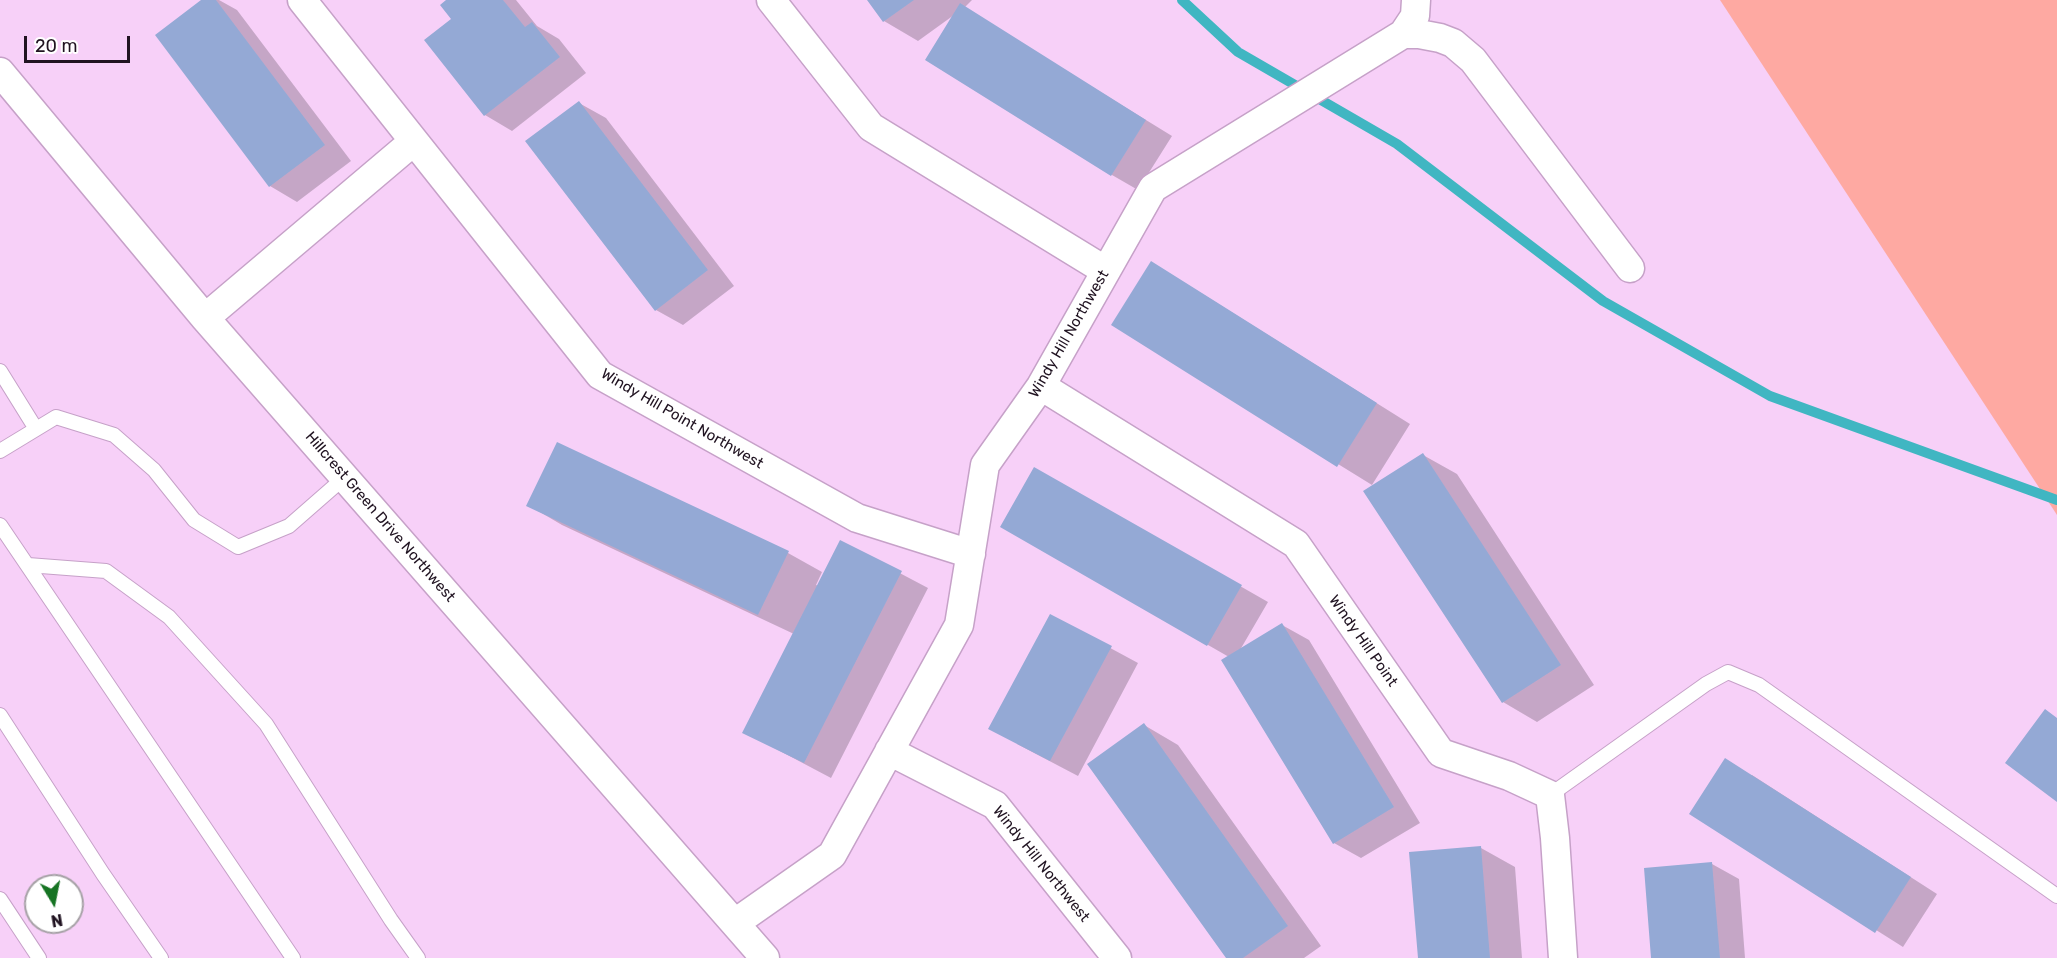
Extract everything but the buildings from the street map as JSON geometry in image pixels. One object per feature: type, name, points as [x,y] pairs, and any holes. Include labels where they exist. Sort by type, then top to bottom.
[{"type":"street","name":"Windy Hill Point Northwest","points":[[302,0],[600,375],[856,518],[970,554]]},
{"type":"street","points":[[771,0],[871,127],[1106,271]]},
{"type":"street","points":[[1403,33],[1415,16],[1416,0]]},
{"type":"street","points":[[1403,33],[1440,38],[1453,43],[1473,60],[1630,268]]},
{"type":"street","name":"Windy Hill Northwest","points":[[735,923],[832,855],[959,626],[985,465],[1041,386],[1153,188],[1403,33]]},
{"type":"street","name":"Hillcrest Green Drive Northwest","points":[[0,72],[205,318],[765,958]]},
{"type":"street","points":[[205,318],[414,141]]},
{"type":"street","name":"Windy Hill Point","points":[[1041,386],[1296,544],[1441,753],[1509,776],[1550,795]]},
{"type":"street","name":"Windy Hill Northwest","points":[[889,751],[995,805],[1117,958]]},
{"type":"street","points":[[1550,795],[1563,958]]},
{"type":"lane","points":[[0,371],[36,429]]},
{"type":"lane","points":[[0,451],[56,417],[114,435],[154,470],[194,520],[238,548],[289,526],[345,477]]},
{"type":"lane","points":[[0,525],[293,958]]},
{"type":"lane","points":[[28,565],[106,571],[169,617],[266,724],[391,920],[418,958]]},
{"type":"lane","points":[[1550,795],[1706,684],[1728,672],[1759,685],[2057,897]]},
{"type":"lane","points":[[0,715],[103,874],[161,958]]},
{"type":"lane","points":[[0,899],[39,958]]},
{"type":"shaded area","points":[[1720,0],[2057,0],[2057,515]]},
{"type":"waterway","points":[[1182,0],[1238,52],[1397,144],[1603,301],[1770,396],[2057,500]]}]
